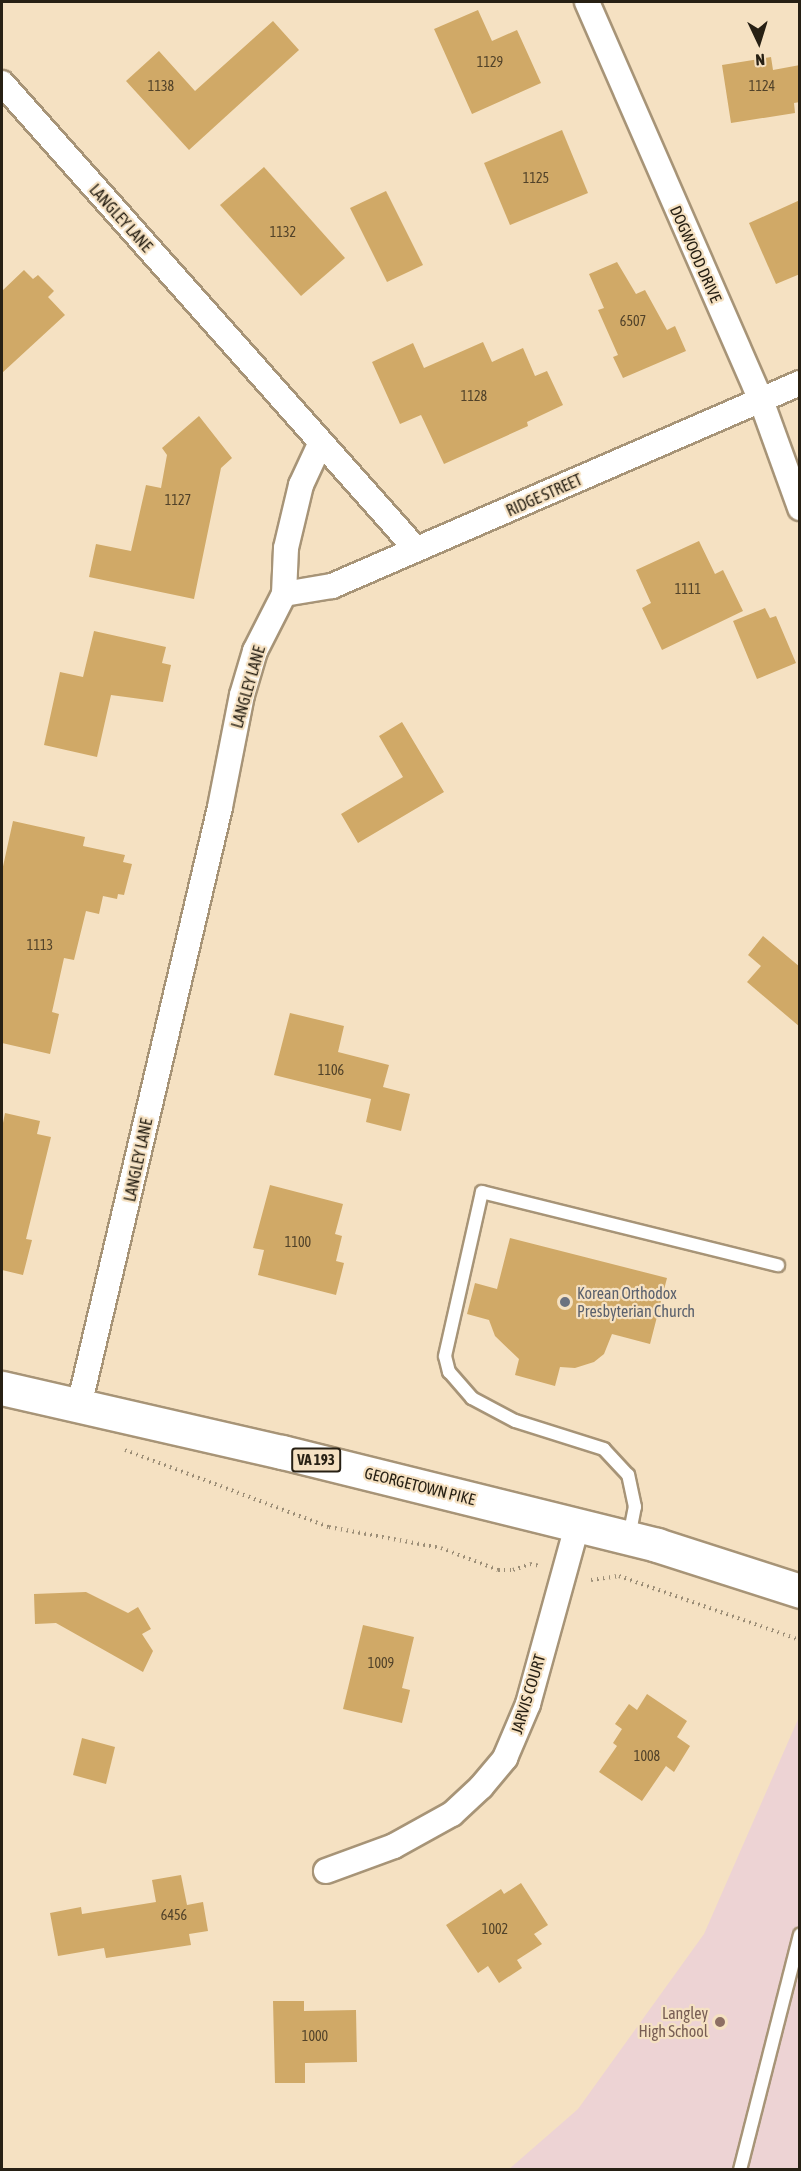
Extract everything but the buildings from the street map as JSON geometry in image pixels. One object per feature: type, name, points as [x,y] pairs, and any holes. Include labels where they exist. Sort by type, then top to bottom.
[{"type":"main road","name":"GEORGETOWN PIKE","points":[[2,1388],[282,1452],[629,1538],[800,1591]]},
{"type":"street","name":"DOGWOOD DRIVE","points":[[587,2],[761,400],[800,508]]},
{"type":"street","name":"LANGLEY LANE","points":[[2,83],[320,444],[302,485],[286,548],[284,594],[255,651],[242,695],[220,807],[79,1406]]},
{"type":"street","name":"RIDGE STREET","points":[[284,594],[332,586],[415,548],[800,383]]},
{"type":"street","points":[[320,444],[415,548]]},
{"type":"street","name":"JARVIS COURT","points":[[326,1871],[394,1846],[452,1814],[481,1787],[505,1758],[528,1704],[577,1526]]},
{"type":"lane","points":[[629,1538],[635,1507],[628,1475],[604,1449],[515,1421],[472,1398],[449,1372],[445,1356],[482,1192],[778,1265]]},
{"type":"lane","points":[[740,2169],[800,1935]]},
{"type":"path","points":[[115,1445],[183,1475],[329,1527],[441,1548],[498,1570],[513,1570],[530,1563],[596,1582],[619,1576],[800,1640]]},
{"type":"shaded area","name":"Langley High School","points":[[799,1717],[799,2169],[508,2170],[578,2109],[704,1934]]},
{"type":"place","name":"Korean Orthodox Presbyterian Church","points":[[565,1302]]},
{"type":"place","name":"Langley High School","points":[[720,2022]]}]
